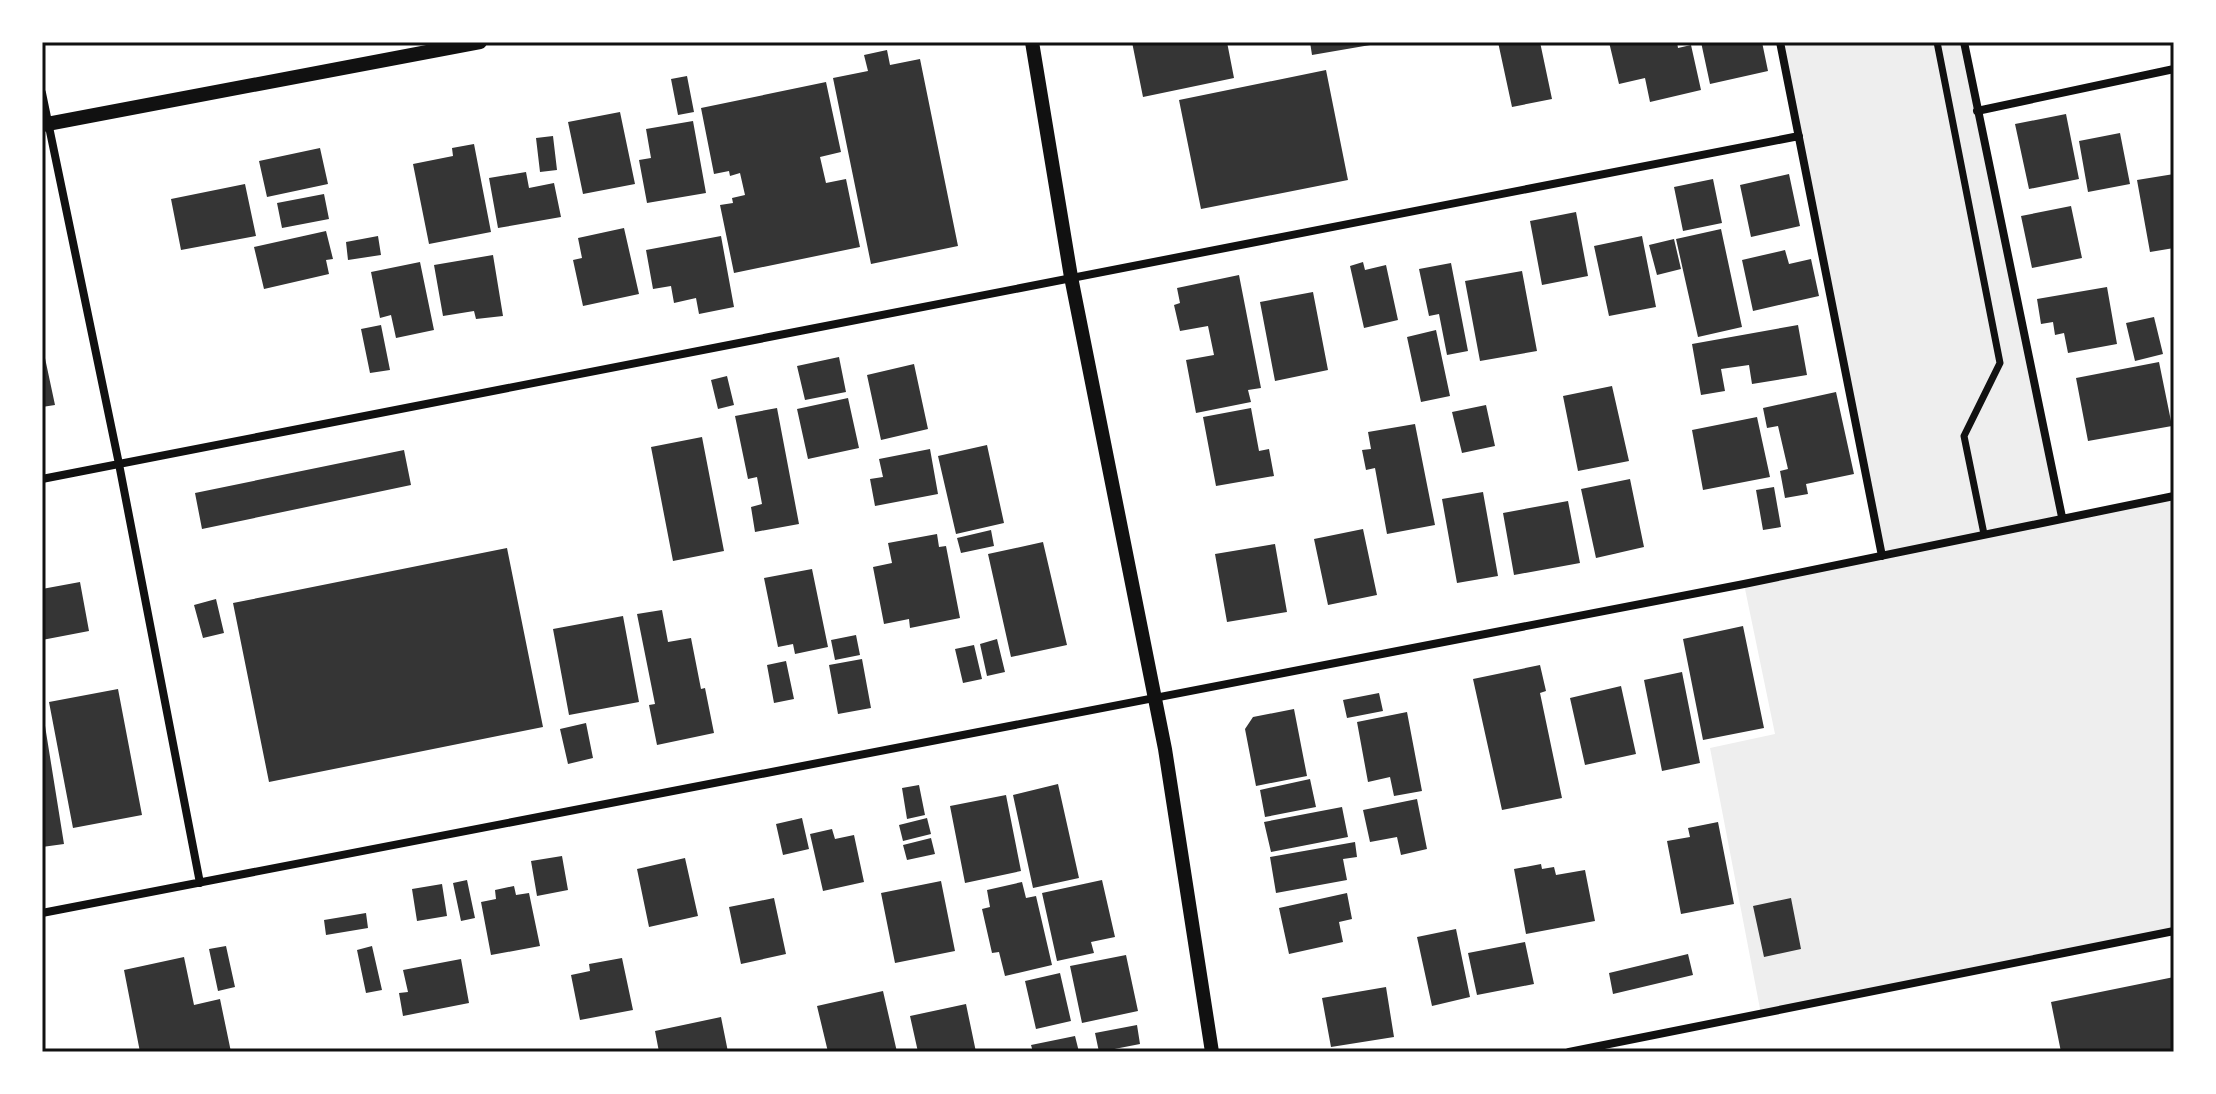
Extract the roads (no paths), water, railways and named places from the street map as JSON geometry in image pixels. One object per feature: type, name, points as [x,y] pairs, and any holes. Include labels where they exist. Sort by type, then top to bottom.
[{"type":"street","points":[[45,124],[480,42]]},
{"type":"street","points":[[1032,42],[1071,277],[1155,698],[1212,1052]]},
{"type":"street","points":[[1780,42],[1882,556]]},
{"type":"street","points":[[1937,42],[2000,363],[1964,436],[1984,534]]},
{"type":"street","points":[[1964,42],[2062,517]]},
{"type":"street","points":[[1977,111],[2174,69]]},
{"type":"street","points":[[42,93],[45,124],[119,464],[200,883]]},
{"type":"street","points":[[42,479],[1799,136]]},
{"type":"street","points":[[42,913],[1882,556],[2174,496]]},
{"type":"street","points":[[1569,1052],[2174,931]]}]
